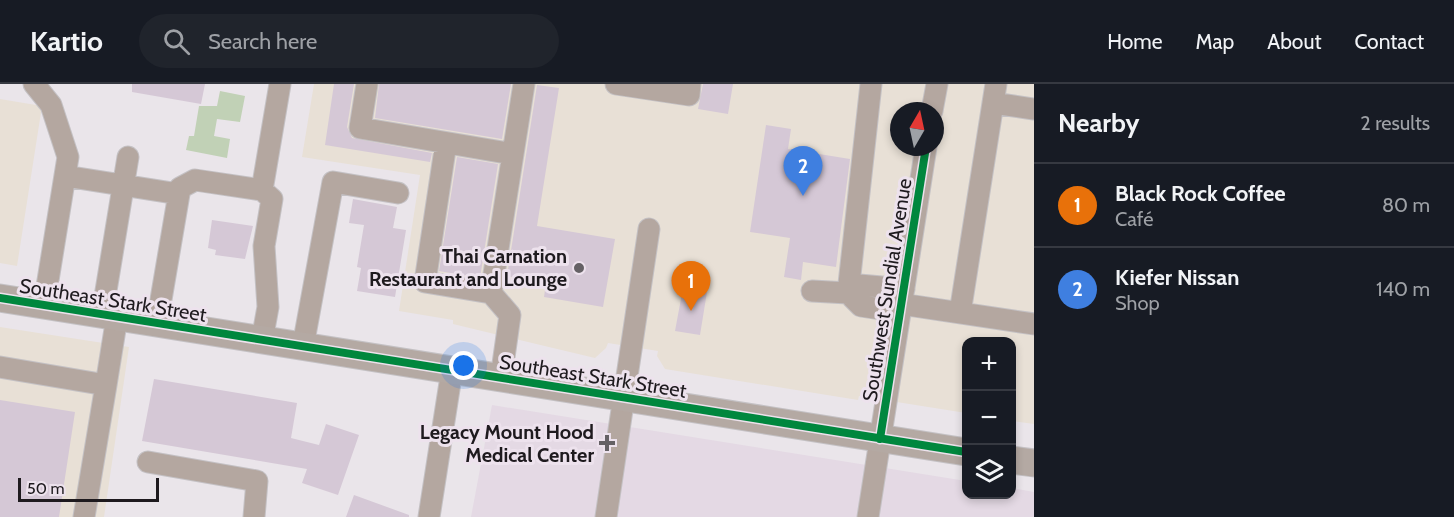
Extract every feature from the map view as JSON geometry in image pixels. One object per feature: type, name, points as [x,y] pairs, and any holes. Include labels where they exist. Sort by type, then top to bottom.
[{"type":"main road","name":"Southeast Stark Street","points":[[0,298],[962,451]]},
{"type":"main road","points":[[1016,461],[1034,463]]},
{"type":"street","points":[[34,84],[51,105],[68,157],[44,305]]},
{"type":"street","points":[[262,190],[280,84]]},
{"type":"street","points":[[367,84],[360,128],[513,154]]},
{"type":"street","points":[[491,293],[524,84]]},
{"type":"street","points":[[616,84],[689,95],[690,84]]},
{"type":"street","points":[[848,293],[854,265],[871,84]]},
{"type":"street","points":[[934,102],[937,84]]},
{"type":"street","points":[[960,313],[995,93],[1034,109]]},
{"type":"street","points":[[446,143],[425,282],[491,293],[510,315],[501,378]]},
{"type":"street","name":"Southwest Sundial Avenue","points":[[868,517],[926,156]]},
{"type":"street","points":[[84,517],[106,385],[109,316],[128,157]]},
{"type":"street","points":[[65,176],[179,194]]},
{"type":"street","points":[[157,323],[180,188],[195,180],[262,190],[272,199],[264,246],[268,307],[262,340]]},
{"type":"street","points":[[303,346],[333,183],[398,193]]},
{"type":"street","points":[[606,517],[649,230]]},
{"type":"street","points":[[812,291],[848,293],[859,285],[902,302],[1034,324]]},
{"type":"street","points":[[0,367],[106,385]]},
{"type":"street","points":[[429,517],[452,370]]},
{"type":"street","points":[[148,462],[257,481],[254,517]]},
{"type":"shaded area","points":[[314,84],[1034,84],[1034,424],[1016,422],[1016,337],[962,337],[962,412],[859,396],[858,400],[665,369],[657,356],[658,351],[608,343],[595,358],[453,324],[453,320],[399,311],[420,175],[302,157]]},
{"type":"shaded area","points":[[0,99],[42,106],[17,266],[0,263]]},
{"type":"shaded area","points":[[0,327],[129,347],[104,517],[0,517]]},
{"type":"shaded area","name":"Legacy Mount Hood Medical Center","points":[[492,405],[962,480],[962,499],[1016,499],[1016,489],[1034,492],[1034,517],[471,517]]},
{"type":"green space","points":[[220,91],[245,96],[240,122],[217,119],[214,136],[230,139],[227,158],[186,150],[189,136],[194,136],[199,106],[217,106]]},
{"type":"building","points":[[132,84],[205,84],[201,104],[132,92]]},
{"type":"building","points":[[334,84],[354,84],[347,127],[352,138],[432,153],[430,162],[325,145]]},
{"type":"building","points":[[379,84],[511,84],[502,139],[375,118]]},
{"type":"building","points":[[703,84],[733,84],[728,114],[698,109]]},
{"type":"building","points":[[537,85],[559,88],[537,226],[615,239],[603,307],[544,297],[546,283],[507,276]]},
{"type":"building","points":[[766,125],[791,129],[788,149],[850,159],[836,267],[803,262],[801,280],[784,277],[790,238],[750,232]]},
{"type":"building","points":[[457,157],[498,164],[480,278],[439,271]]},
{"type":"building","points":[[353,199],[397,207],[393,228],[406,230],[395,297],[357,291],[361,268],[357,267],[364,225],[349,223]]},
{"type":"building","points":[[212,220],[253,226],[245,259],[215,255],[216,250],[208,248]]},
{"type":"building","points":[[683,288],[707,292],[700,335],[675,331]]},
{"type":"building","points":[[154,379],[297,403],[291,438],[319,445],[326,424],[359,435],[338,495],[302,483],[307,469],[142,441]]},
{"type":"building","points":[[0,400],[75,412],[59,517],[0,517]]},
{"type":"building","points":[[354,495],[409,515],[409,517],[346,517]]},
{"type":"cycle path","points":[[880,439],[925,156]]},
{"type":"cycle path","points":[[0,298],[962,451]]},
{"type":"place","name":"Kiefer Nissan","points":[[803,196]]},
{"type":"place","name":"Thai Carnation Restaurant and Lounge","points":[[579,268]]},
{"type":"place","name":"Black Rock Coffee","points":[[691,311]]},
{"type":"place","name":"Legacy Mount Hood Medical Center","points":[[607,443]]}]
